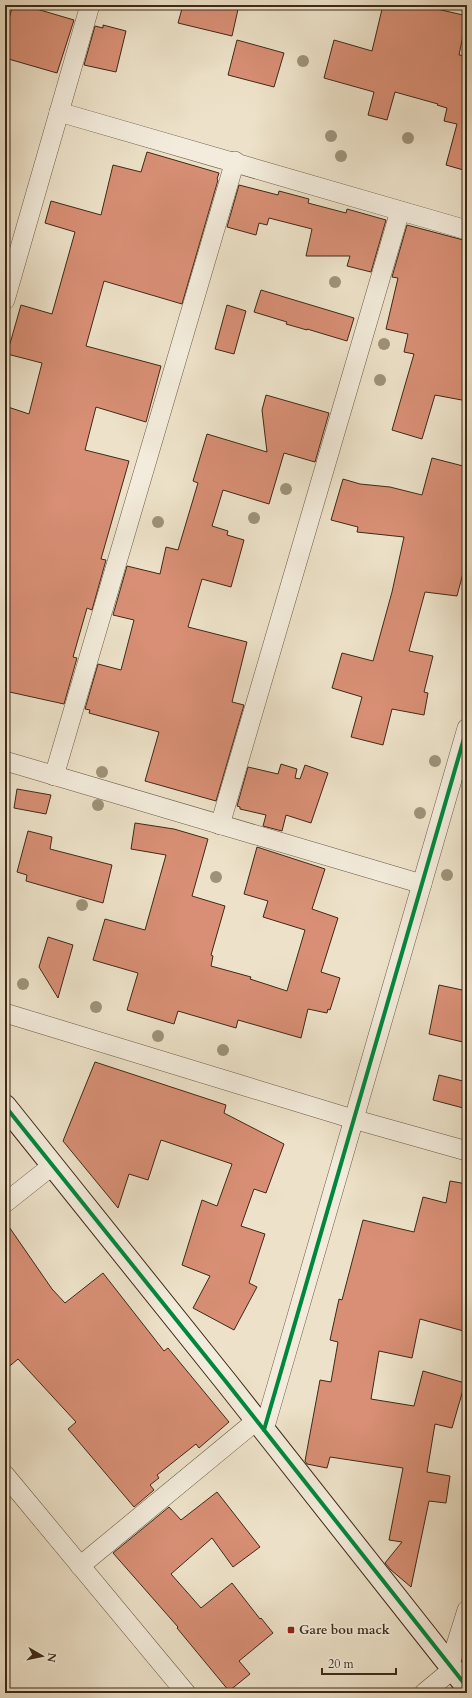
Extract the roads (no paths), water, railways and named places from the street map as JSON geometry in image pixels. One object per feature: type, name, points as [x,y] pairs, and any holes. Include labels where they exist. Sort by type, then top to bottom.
[{"type":"street","points":[[5,300],[90,5]]},
{"type":"street","points":[[60,112],[234,161],[467,230]]},
{"type":"street","points":[[54,776],[234,161]]},
{"type":"street","points":[[220,825],[400,211]]},
{"type":"street","points":[[80,1566],[260,1425],[353,1119],[467,728]]},
{"type":"street","points":[[5,761],[422,884]]},
{"type":"street","points":[[5,1013],[353,1119],[467,1151]]},
{"type":"street","points":[[5,1106],[467,1687]]},
{"type":"street","points":[[5,1204],[53,1165]]},
{"type":"street","points":[[5,1476],[186,1693]]},
{"type":"street","points":[[424,1693],[452,1667],[467,1610]]},
{"type":"place","name":"Gare bou mack","points":[[291,1630]]}]
